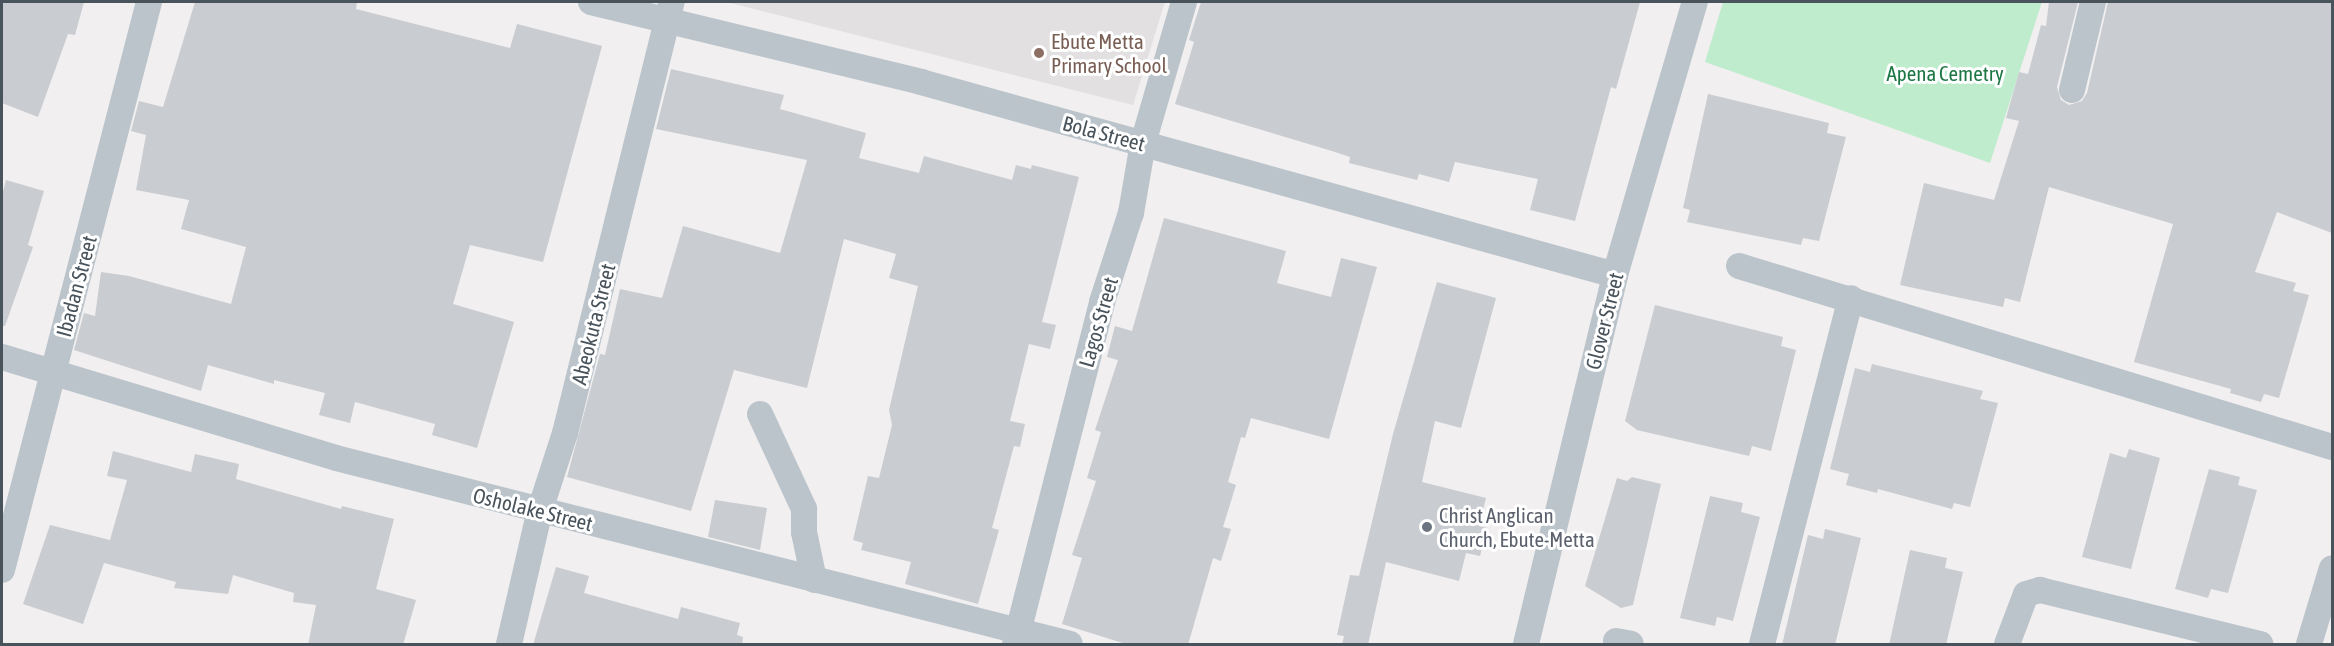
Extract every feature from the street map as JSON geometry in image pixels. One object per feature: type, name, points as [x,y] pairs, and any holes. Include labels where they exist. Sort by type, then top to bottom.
[{"type":"street","name":"Ibadan Street","points":[[2,570],[149,2]]},
{"type":"street","name":"Bola Street","points":[[591,2],[669,11],[1615,275]]},
{"type":"street","name":"Lagos Street","points":[[1017,637],[1102,302],[1131,213],[1143,144],[1184,2]]},
{"type":"street","name":"Glover Street","points":[[1526,645],[1615,275],[1695,2]]},
{"type":"street","points":[[2072,90],[2093,2]]},
{"type":"street","name":"Abeokuta Street","points":[[509,645],[540,510],[565,433],[669,11]]},
{"type":"street","points":[[1739,266],[1851,298],[2168,400],[2332,447]]},
{"type":"street","points":[[1762,645],[1851,298]]},
{"type":"street","name":"Osholake Street","points":[[2,357],[52,370],[336,458],[814,580],[1017,637],[1070,645]]},
{"type":"street","points":[[760,414],[804,509],[804,532],[814,580]]},
{"type":"street","points":[[2309,645],[2332,568]]},
{"type":"street","points":[[2007,645],[2026,594],[2040,590],[2260,645]]},
{"type":"shaded area","name":"Ebute Metta Primary School","points":[[726,2],[1165,2],[1133,105]]},
{"type":"green space","name":"Apena Cemetry","points":[[1723,2],[2042,2],[1990,163],[1705,62]]},
{"type":"building","points":[[2,2],[84,2],[75,35],[68,34],[38,117],[2,103]]},
{"type":"building","points":[[195,2],[357,2],[356,9],[510,48],[517,24],[602,46],[543,262],[470,245],[453,304],[514,322],[477,448],[432,435],[435,424],[355,402],[350,423],[319,415],[325,393],[274,380],[274,384],[208,365],[201,391],[74,350],[84,313],[95,316],[101,272],[129,276],[231,304],[246,247],[181,229],[189,200],[136,190],[146,135],[131,131],[139,101],[163,107]]},
{"type":"building","points":[[1201,2],[1640,2],[1616,89],[1611,87],[1575,221],[1530,210],[1538,179],[1455,162],[1449,182],[1419,174],[1417,180],[1349,163],[1350,157],[1175,104],[1194,42],[1189,40]]},
{"type":"building","points":[[2049,2],[2078,2],[2057,87],[2061,100],[2069,105],[2082,101],[2087,93],[2108,2],[2332,2],[2332,233],[2277,212],[2255,272],[2296,283],[2293,291],[2309,295],[2279,398],[2264,394],[2261,402],[2230,393],[2231,389],[2134,362],[2173,224],[2049,187],[2020,302],[2005,298],[2003,307],[1900,285],[1924,183],[1994,200],[2019,121],[2006,118],[2019,72],[2028,74],[2041,25],[2046,26]]},
{"type":"building","points":[[671,69],[784,95],[780,109],[866,133],[859,158],[919,173],[924,156],[1012,180],[1016,165],[1031,169],[1032,165],[1079,177],[1042,322],[1056,325],[1050,349],[1029,344],[1010,421],[1025,424],[1020,447],[1014,446],[992,528],[999,530],[978,604],[905,584],[911,562],[861,550],[863,543],[853,540],[868,476],[879,478],[892,425],[889,410],[918,286],[889,278],[896,254],[844,239],[807,388],[734,370],[691,511],[567,477],[600,354],[605,355],[620,289],[662,298],[683,226],[780,253],[807,160],[656,129]]},
{"type":"building","points":[[1708,94],[1829,123],[1827,133],[1846,137],[1819,241],[1803,238],[1801,245],[1687,222],[1690,210],[1683,208]]},
{"type":"building","points":[[6,180],[44,191],[28,245],[33,247],[5,326],[2,326],[2,195]]},
{"type":"building","points":[[1164,218],[1286,251],[1277,283],[1331,297],[1341,258],[1377,267],[1329,439],[1251,418],[1245,438],[1241,437],[1228,482],[1236,485],[1223,527],[1231,529],[1221,561],[1213,558],[1188,645],[1129,645],[1062,624],[1082,558],[1072,555],[1096,481],[1087,478],[1101,432],[1095,430],[1118,360],[1107,357],[1115,326],[1132,331]]},
{"type":"building","points":[[1437,282],[1496,298],[1461,428],[1435,421],[1422,482],[1486,498],[1479,526],[1487,528],[1480,556],[1466,553],[1459,581],[1386,562],[1368,645],[1342,645],[1344,636],[1337,635],[1350,575],[1359,576],[1393,434]]},
{"type":"building","points":[[1655,305],[1783,337],[1781,346],[1796,350],[1771,451],[1752,446],[1749,456],[1637,430],[1625,421]]},
{"type":"building","points":[[1872,364],[1983,391],[1980,399],[1998,403],[1970,507],[1954,503],[1952,509],[1878,489],[1877,493],[1846,485],[1849,474],[1830,469],[1855,368],[1870,372]]},
{"type":"building","points":[[2129,449],[2160,458],[2131,569],[2082,557],[2110,453],[2126,458]]},
{"type":"building","points":[[113,451],[191,472],[195,454],[239,464],[236,479],[341,509],[342,506],[394,519],[376,589],[416,600],[403,645],[308,645],[316,605],[293,602],[294,593],[233,575],[228,594],[174,588],[176,582],[104,563],[83,624],[23,604],[50,525],[110,540],[127,480],[107,476]]},
{"type":"building","points":[[2209,469],[2240,477],[2238,485],[2257,490],[2228,593],[2211,589],[2208,598],[2175,589]]},
{"type":"building","points":[[1632,477],[1661,484],[1633,605],[1621,608],[1585,586],[1617,478],[1627,481]]},
{"type":"building","points":[[1710,496],[1743,503],[1741,512],[1760,517],[1733,621],[1717,617],[1715,626],[1680,618]]},
{"type":"building","points":[[715,500],[767,508],[760,550],[708,537]]},
{"type":"building","points":[[1825,529],[1861,538],[1835,645],[1782,645],[1808,535],[1823,539]]},
{"type":"building","points":[[1910,550],[1947,558],[1945,568],[1963,572],[1946,645],[1889,645]]},
{"type":"building","points":[[556,567],[589,576],[584,593],[678,619],[681,607],[740,623],[737,635],[743,637],[742,645],[533,645]]},
{"type":"place","name":"Ebute Metta Primary School","points":[[1039,53]]},
{"type":"place","name":"Christ Anglican Church, Ebute-Metta","points":[[1427,527]]}]
